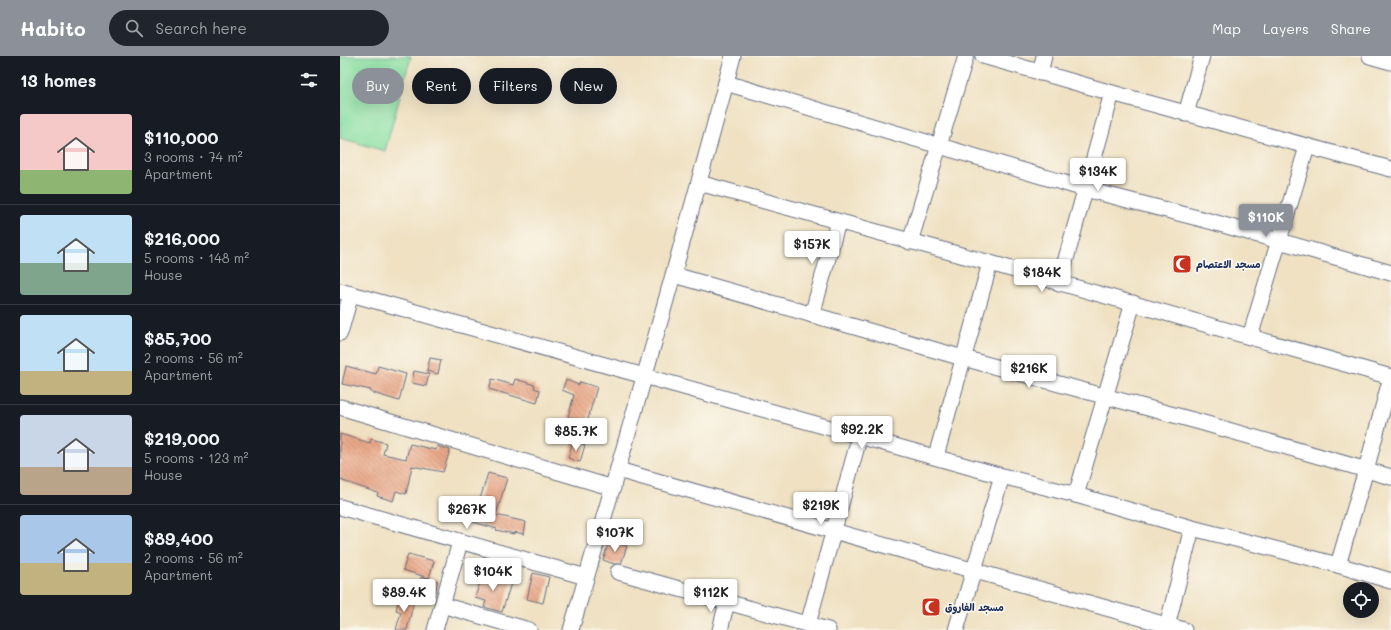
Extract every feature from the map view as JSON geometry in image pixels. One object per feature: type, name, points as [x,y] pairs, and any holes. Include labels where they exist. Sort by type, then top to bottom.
[{"type":"street","points":[[570,630],[674,275],[734,56]]},
{"type":"street","points":[[910,242],[966,56]]},
{"type":"street","points":[[984,56],[1186,114],[1391,169]]},
{"type":"street","points":[[1040,72],[1044,56]]},
{"type":"street","points":[[1186,114],[1202,56]]},
{"type":"street","points":[[1370,56],[1391,62]]},
{"type":"street","points":[[726,83],[1085,189],[1213,222],[1391,273]]},
{"type":"street","points":[[1059,284],[1112,93]]},
{"type":"street","points":[[1250,337],[1307,147]]},
{"type":"street","points":[[699,183],[990,263],[1059,284],[1133,303],[1391,377],[1338,565]]},
{"type":"street","points":[[812,315],[838,222]]},
{"type":"street","points":[[936,456],[990,263]]},
{"type":"street","points":[[674,275],[963,358],[1105,396],[1391,477]]},
{"type":"street","points":[[340,333],[345,293],[936,456],[1002,476],[1076,495],[1192,528],[1338,565],[1391,581]]},
{"type":"street","points":[[1076,495],[1133,303]]},
{"type":"street","points":[[340,407],[612,488]]},
{"type":"street","points":[[808,624],[860,435]]},
{"type":"street","points":[[618,470],[974,570],[1166,628],[1184,630]]},
{"type":"street","points":[[956,630],[1002,476]]},
{"type":"street","points":[[340,507],[586,577]]},
{"type":"street","points":[[1166,628],[1192,528]]},
{"type":"street","points":[[435,630],[460,542]]},
{"type":"street","points":[[618,572],[828,630]]},
{"type":"street","points":[[720,630],[727,602]]},
{"type":"street","points":[[442,605],[529,630]]},
{"type":"green space","points":[[340,56],[411,56],[404,82],[404,68],[352,68],[352,104],[398,104],[385,151],[340,138]]},
{"type":"building","points":[[430,358],[441,360],[438,374],[427,371]]},
{"type":"building","points":[[346,366],[376,374],[378,366],[406,374],[399,401],[370,392],[371,390],[342,384]]},
{"type":"building","points":[[414,371],[429,374],[426,386],[412,383]]},
{"type":"building","points":[[492,379],[513,385],[515,379],[535,385],[534,388],[540,390],[537,403],[489,389]]},
{"type":"building","points":[[566,380],[579,385],[580,382],[597,387],[587,422],[568,417],[574,395],[562,390]]},
{"type":"building","points":[[340,434],[370,443],[371,439],[386,443],[383,454],[406,459],[410,444],[436,450],[437,446],[450,450],[443,472],[412,466],[406,494],[396,491],[393,501],[377,496],[378,493],[340,480]]},
{"type":"building","points":[[573,441],[585,445],[580,462],[568,458]]},
{"type":"building","points":[[488,473],[507,478],[496,515],[526,522],[524,534],[514,532],[514,534],[496,530],[497,529],[473,522]]},
{"type":"building","points":[[609,541],[627,546],[621,564],[614,564],[603,560]]},
{"type":"building","points":[[408,554],[434,561],[429,578],[403,570]]},
{"type":"building","points":[[483,572],[501,577],[501,580],[511,583],[502,612],[484,607],[486,601],[475,598]]},
{"type":"building","points":[[533,573],[549,577],[543,603],[527,599]]},
{"type":"building","points":[[421,577],[438,581],[434,596],[418,592]]},
{"type":"building","points":[[399,597],[414,601],[407,630],[396,630],[401,612],[396,610]]},
{"type":"place","name":"مسجد الاعتصام","points":[[1182,264]]},
{"type":"place","name":"مسجد الفاروق","points":[[931,607]]}]
